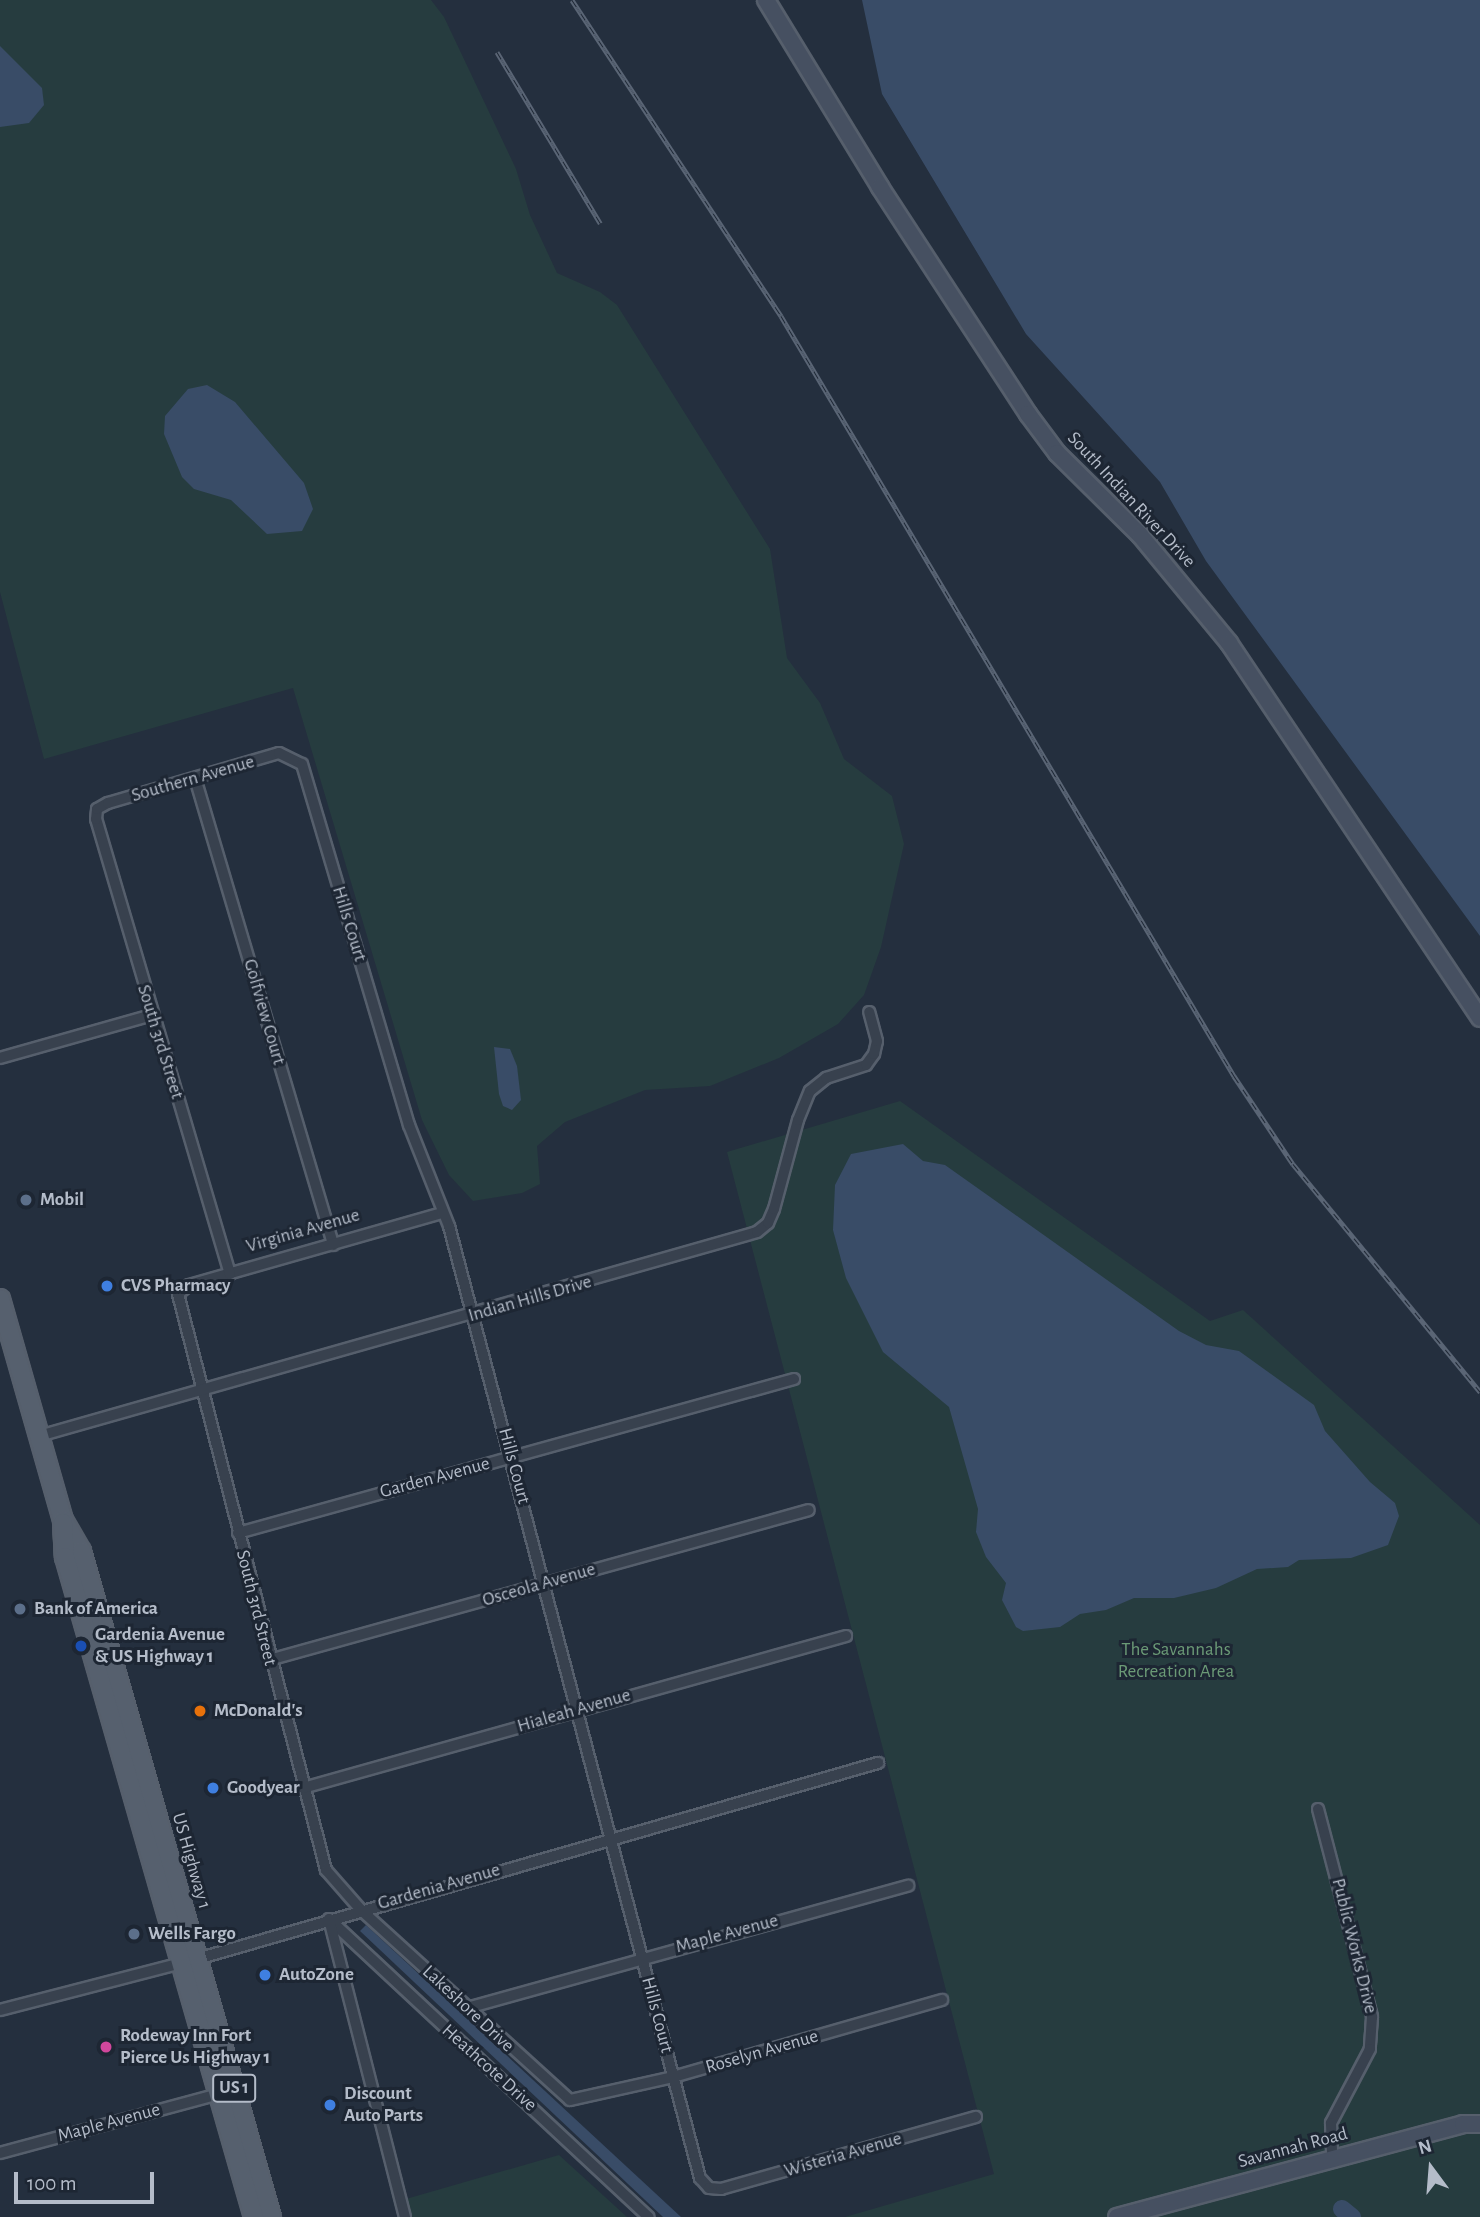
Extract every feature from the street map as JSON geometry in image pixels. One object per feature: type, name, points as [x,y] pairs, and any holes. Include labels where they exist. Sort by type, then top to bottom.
[{"type":"main road","name":"South Indian River Drive","points":[[766,0],[880,187],[1028,414],[1057,453],[1147,543],[1229,643],[1480,1018]]},
{"type":"main road","name":"US Highway 1","points":[[1,1310],[6,1341],[39,1436],[63,1520],[65,1557],[126,1771],[271,2217]]},
{"type":"main road","name":"US Highway 1","points":[[63,1520],[81,1551],[149,1791],[219,2094],[254,2217]]},
{"type":"main road","points":[[114,1728],[138,1754]]},
{"type":"main road","points":[[126,1771],[137,1776],[149,1791]]},
{"type":"main road","name":"Savannah Road","points":[[1117,2217],[1463,2124],[1480,2124]]},
{"type":"street","name":"Southern Avenue","points":[[97,809],[279,754],[289,756]]},
{"type":"street","name":"Hills Court","points":[[289,756],[302,764],[409,1125],[442,1213],[472,1315],[546,1582],[700,2178],[709,2188]]},
{"type":"street","name":"Golfview Court","points":[[195,778],[333,1245]]},
{"type":"street","name":"South 3rd Street","points":[[97,809],[96,819],[152,1016],[230,1274]]},
{"type":"street","name":"Indian Hills Drive","points":[[39,1436],[201,1393],[757,1232],[768,1223],[774,1209],[798,1120],[810,1091],[826,1079],[866,1065],[874,1054],[877,1041],[869,1012]]},
{"type":"street","points":[[0,1058],[152,1016]]},
{"type":"street","name":"Virginia Avenue","points":[[178,1294],[189,1285],[442,1213]]},
{"type":"street","name":"South 3rd Street","points":[[178,1294],[269,1660],[326,1870],[361,1909]]},
{"type":"street","name":"Garden Avenue","points":[[238,1533],[794,1379]]},
{"type":"street","name":"Osceola Avenue","points":[[269,1660],[809,1510]]},
{"type":"street","name":"Hialeah Avenue","points":[[303,1787],[846,1636]]},
{"type":"street","name":"Gardenia Avenue","points":[[0,2010],[189,1961],[361,1909],[878,1763]]},
{"type":"street","name":"Public Works Drive","points":[[1318,1809],[1372,2017],[1370,2049],[1331,2123],[1332,2160]]},
{"type":"street","name":"Maple Avenue","points":[[467,2008],[641,1957],[908,1886]]},
{"type":"street","name":"Lakeshore Drive","points":[[361,1909],[559,2094],[581,2100]]},
{"type":"street","points":[[329,1919],[405,2217]]},
{"type":"street","name":"Heathcote Drive","points":[[329,1919],[649,2217]]},
{"type":"street","points":[[337,1949],[353,1939]]},
{"type":"street","name":"Roselyn Avenue","points":[[581,2100],[673,2077],[942,2000]]},
{"type":"street","name":"Maple Avenue","points":[[0,2153],[219,2094]]},
{"type":"street","name":"Wisteria Avenue","points":[[709,2188],[721,2189],[976,2117]]},
{"type":"green space","points":[[0,0],[431,0],[444,17],[516,169],[530,215],[557,273],[600,292],[617,305],[770,549],[787,658],[820,703],[844,759],[892,796],[904,844],[881,947],[864,995],[838,1024],[779,1058],[710,1086],[645,1090],[565,1122],[537,1146],[540,1184],[522,1193],[473,1201],[449,1175],[422,1120],[293,688],[44,759],[0,592]]},
{"type":"green space","name":"The Savannahs Recreation Area","points":[[900,1101],[1210,1321],[1243,1310],[1480,1525],[1480,2217],[845,2217],[994,2174],[727,1152]]},
{"type":"green space","points":[[559,2155],[627,2217],[410,2217],[406,2199]]},
{"type":"water","points":[[862,0],[1480,0],[1480,936],[1206,561],[1160,482],[1026,334],[882,94]]},
{"type":"water","points":[[0,46],[42,88],[44,105],[29,123],[0,127]]},
{"type":"water","points":[[207,385],[235,402],[304,483],[313,509],[302,531],[267,534],[231,500],[194,489],[182,477],[164,434],[165,416],[188,389]]},
{"type":"water","points":[[494,1047],[510,1049],[517,1066],[521,1100],[512,1110],[503,1106],[499,1094]]},
{"type":"water","points":[[903,1144],[923,1161],[945,1165],[1179,1331],[1206,1345],[1239,1351],[1314,1405],[1325,1431],[1370,1482],[1395,1503],[1399,1516],[1388,1545],[1351,1558],[1299,1560],[1288,1567],[1257,1569],[1216,1588],[1174,1598],[1134,1598],[1106,1610],[1080,1614],[1060,1627],[1023,1631],[1016,1627],[1002,1600],[1006,1583],[986,1557],[976,1532],[978,1509],[949,1407],[883,1352],[846,1278],[833,1230],[835,1185],[851,1154]]},
{"type":"water","points":[[366,1925],[681,2217],[663,2217],[360,1931]]},
{"type":"waterway","points":[[1342,2209],[1352,2217]]},
{"type":"railway","points":[[572,0],[781,316],[1234,1076],[1293,1164],[1480,1392]]},
{"type":"railway","points":[[497,52],[600,223]]},
{"type":"place","name":"Mobil","points":[[26,1200]]},
{"type":"place","name":"CVS Pharmacy","points":[[107,1286]]},
{"type":"place","name":"Bank of America","points":[[20,1609]]},
{"type":"place","name":"Gardenia Avenue & US Highway 1","points":[[81,1646]]},
{"type":"place","name":"McDonald's","points":[[200,1711]]},
{"type":"place","name":"Goodyear","points":[[213,1788]]},
{"type":"place","name":"Wells Fargo","points":[[134,1934]]},
{"type":"place","name":"AutoZone","points":[[265,1975]]},
{"type":"place","name":"Rodeway Inn Fort Pierce Us Highway 1","points":[[106,2047]]},
{"type":"place","name":"Discount Auto Parts","points":[[330,2105]]}]
